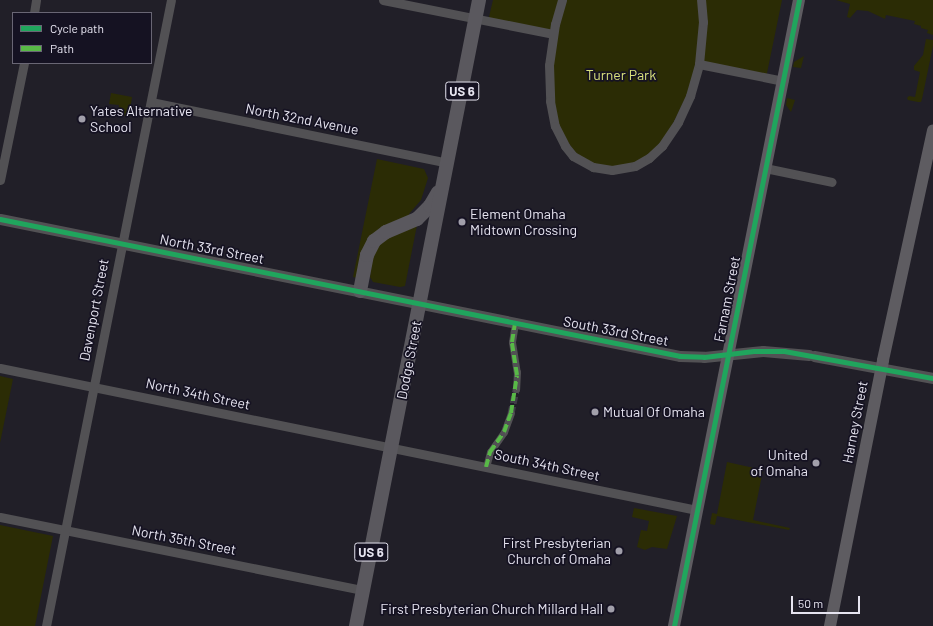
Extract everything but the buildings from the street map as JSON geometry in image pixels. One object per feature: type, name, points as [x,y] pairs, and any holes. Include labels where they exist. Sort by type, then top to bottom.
[{"type":"highway","name":"Dodge Street","points":[[356,626],[479,0]]},
{"type":"highway","points":[[360,291],[367,255],[371,245],[381,235],[412,222],[426,212],[436,197],[447,169]]},
{"type":"main road","name":"Farnam Street","points":[[674,626],[799,0]]},
{"type":"main road","name":"Harney Street","points":[[830,626],[881,369],[931,155],[933,130]]},
{"type":"street","points":[[34,12],[36,0]]},
{"type":"street","name":"Davenport Street","points":[[46,626],[171,0]]},
{"type":"street","points":[[383,0],[553,34]]},
{"type":"street","points":[[562,0],[550,52],[549,89],[555,126],[564,146],[573,156],[584,163],[602,169],[620,170],[635,166],[650,158],[659,150],[673,131],[685,109],[699,64],[703,22],[701,0]]},
{"type":"street","points":[[0,180],[24,64]]},
{"type":"street","points":[[699,64],[783,81]]},
{"type":"street","name":"North 32nd Avenue","points":[[151,102],[447,169]]},
{"type":"street","points":[[765,168],[829,181]]},
{"type":"street","name":"North 33rd Street","points":[[0,219],[420,304]]},
{"type":"street","name":"South 33rd Street","points":[[420,304],[685,356],[704,357],[768,351],[811,355],[933,378]]},
{"type":"street","points":[[515,323],[512,342],[517,369],[516,389]]},
{"type":"street","name":"North 34th Street","points":[[0,368],[391,447]]},
{"type":"street","points":[[486,467],[489,455],[504,432],[512,412]]},
{"type":"street","name":"South 34th Street","points":[[391,447],[697,510]]},
{"type":"street","name":"North 35th Street","points":[[0,517],[363,590]]},
{"type":"green space","name":"Turner Park","points":[[493,0],[782,0],[766,78],[699,64],[696,76],[662,146],[626,169],[584,163],[555,126],[552,35],[488,21]]},
{"type":"green space","points":[[836,0],[933,0],[933,35],[927,33],[928,30],[914,24],[915,21],[886,15],[885,19],[868,11],[857,10],[850,18],[847,17],[850,4]]},
{"type":"green space","points":[[926,39],[933,40],[933,46],[922,99],[921,102],[908,100],[907,98],[909,96],[915,97],[920,72],[914,70],[914,66],[923,55]]},
{"type":"green space","points":[[804,56],[801,68],[793,67],[794,62]]},
{"type":"green space","points":[[111,93],[132,97],[129,117],[118,114],[119,105],[109,104]]},
{"type":"green space","points":[[787,98],[795,100],[791,112],[786,105]]},
{"type":"green space","points":[[377,159],[424,169],[428,178],[421,200],[409,214],[412,218],[386,228],[357,278],[353,277]]},
{"type":"green space","points":[[417,225],[405,286],[400,287],[373,282],[370,277],[375,244]]},
{"type":"green space","points":[[0,376],[13,379],[0,443]]},
{"type":"green space","points":[[727,462],[763,470],[753,520],[790,528],[789,530],[717,516],[715,525],[710,524],[712,513],[717,514]]},
{"type":"green space","points":[[634,508],[677,516],[667,549],[652,547],[645,550],[637,547],[641,530],[647,531],[649,521],[632,517]]},
{"type":"green space","points":[[0,525],[53,536],[35,626],[0,626]]},
{"type":"tunnel","points":[[511,413],[516,389]]},
{"type":"marked path","points":[[486,467],[490,452],[504,432],[511,413],[517,375],[512,342],[515,323]]},
{"type":"cycle path","points":[[674,626],[799,0]]},
{"type":"cycle path","points":[[0,219],[680,356],[704,357],[754,351],[784,351],[933,378]]},
{"type":"place","name":"Yates Alternative School","points":[[82,119]]},
{"type":"place","name":"Element Omaha Midtown Crossing","points":[[462,222]]},
{"type":"place","name":"Mutual Of Omaha","points":[[595,412]]},
{"type":"place","name":"United of Omaha","points":[[816,463]]},
{"type":"place","name":"First Presbyterian Church of Omaha","points":[[619,551]]},
{"type":"place","name":"First Presbyterian Church Millard Hall","points":[[611,609]]}]
